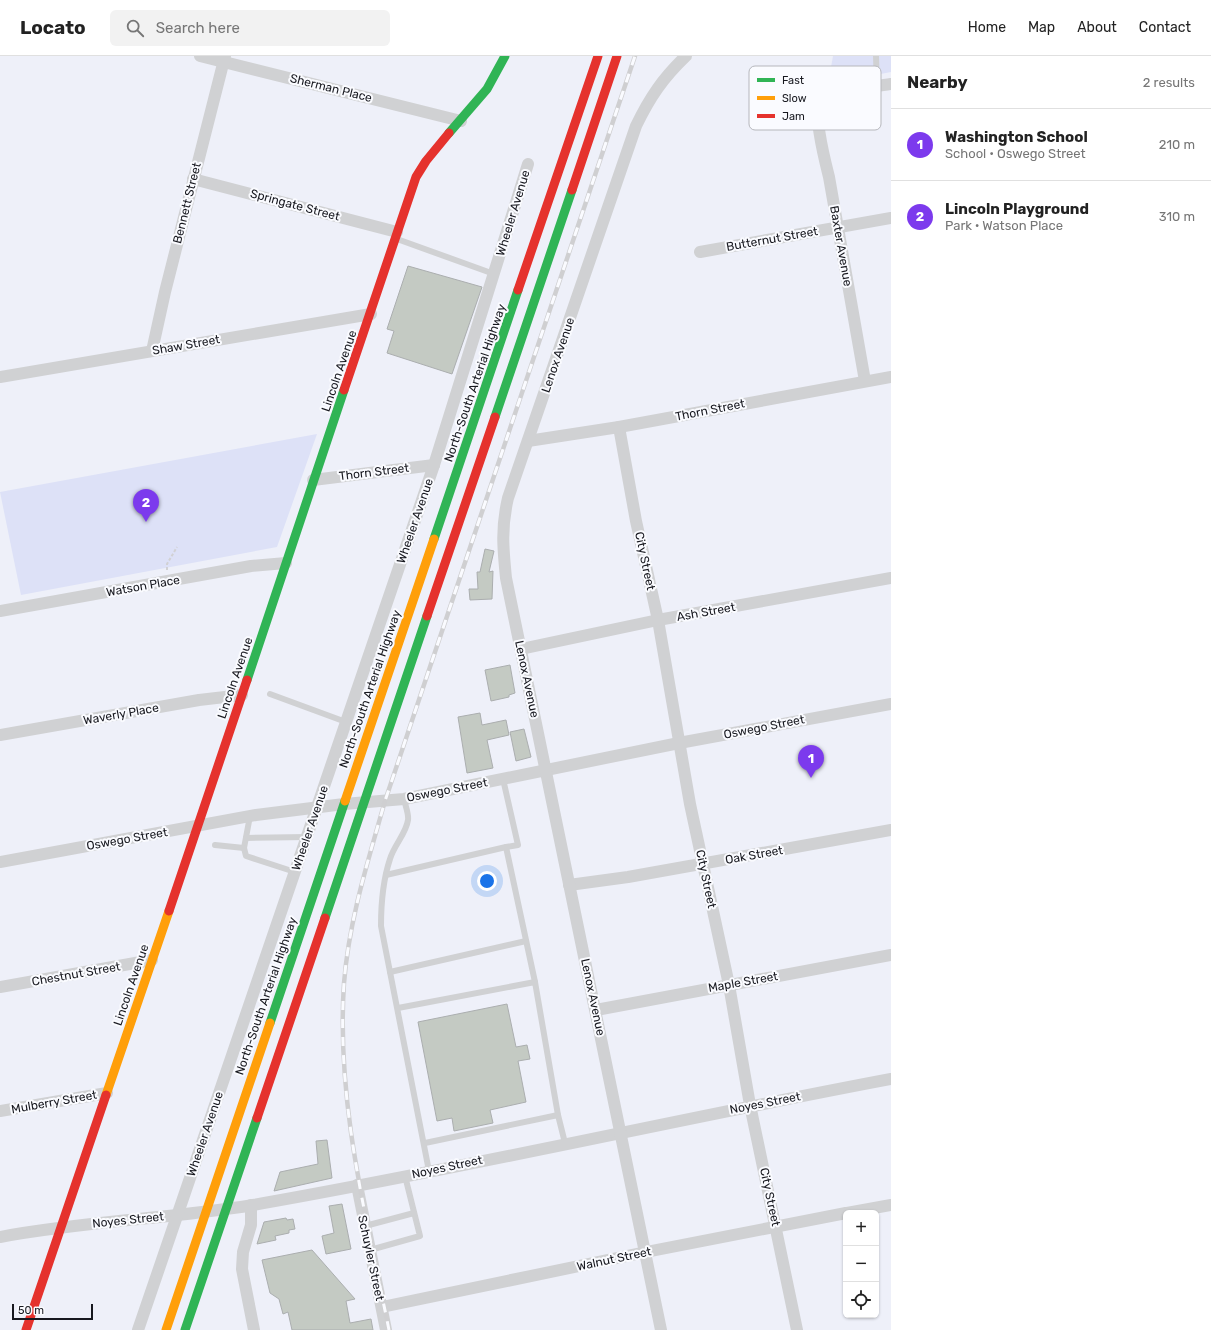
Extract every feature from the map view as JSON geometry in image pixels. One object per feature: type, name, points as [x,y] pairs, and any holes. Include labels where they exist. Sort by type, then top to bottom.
[{"type":"main road","name":"Lincoln Avenue","points":[[26,1330],[242,695],[313,480],[371,314],[416,177],[424,161],[486,93],[505,56]]},
{"type":"main road","name":"North-South Arterial Highway","points":[[166,1330],[598,56]]},
{"type":"main road","points":[[185,1330],[617,56]]},
{"type":"street","name":"Sherman Place","points":[[200,56],[224,59],[461,121]]},
{"type":"street","name":"Lenox Avenue","points":[[661,1330],[506,578],[502,536],[503,518],[508,498],[636,126],[648,100],[661,82],[686,56]]},
{"type":"street","name":"Bennett Street","points":[[152,351],[193,179],[224,59]]},
{"type":"street","points":[[881,86],[891,84]]},
{"type":"street","name":"Baxter Avenue","points":[[820,130],[865,382]]},
{"type":"street","name":"Wheeler Avenue","points":[[138,1330],[434,464],[528,164]]},
{"type":"street","name":"Springate Street","points":[[193,179],[396,235]]},
{"type":"street","name":"Butternut Street","points":[[700,252],[891,218]]},
{"type":"street","name":"Shaw Street","points":[[0,377],[371,314]]},
{"type":"street","name":"Thorn Street","points":[[528,441],[619,427],[891,377]]},
{"type":"street","name":"City Street","points":[[619,427],[636,521],[658,620],[690,804],[729,985],[750,1105],[797,1330]]},
{"type":"street","name":"Thorn Street","points":[[313,480],[434,464]]},
{"type":"street","name":"Watson Place","points":[[0,611],[251,566],[286,563]]},
{"type":"street","name":"Ash Street","points":[[521,649],[658,620],[891,578]]},
{"type":"street","name":"Waverly Place","points":[[0,735],[199,700],[242,695]]},
{"type":"street","name":"Oswego Street","points":[[0,862],[250,816],[344,804],[404,799],[679,743],[891,704]]},
{"type":"street","name":"Oak Street","points":[[569,885],[628,877],[891,830]]},
{"type":"street","name":"Maple Street","points":[[596,1010],[891,955]]},
{"type":"street","name":"Chestnut Street","points":[[0,987],[152,960]]},
{"type":"street","name":"Noyes Street","points":[[0,1237],[61,1227],[251,1205],[405,1176],[750,1105],[891,1079]]},
{"type":"street","name":"Mulberry Street","points":[[0,1112],[107,1093]]},
{"type":"street","name":"Schuyler Street","points":[[357,1185],[386,1330]]},
{"type":"street","points":[[251,1205],[251,1225],[243,1252],[242,1269],[254,1330]]},
{"type":"street","name":"Walnut Street","points":[[863,1210],[891,1205]]},
{"type":"street","name":"Walnut Street","points":[[382,1307],[646,1252],[843,1214]]},
{"type":"lane","points":[[876,56],[876,66]]},
{"type":"lane","points":[[396,235],[436,254],[494,274]]},
{"type":"lane","points":[[270,694],[346,722]]},
{"type":"lane","points":[[386,875],[518,845],[503,779]]},
{"type":"lane","points":[[404,799],[408,820],[400,841],[394,848],[389,859],[381,908],[381,926],[425,1143],[429,1171]]},
{"type":"lane","points":[[250,816],[244,848],[246,856],[295,872]]},
{"type":"lane","points":[[246,838],[307,837]]},
{"type":"lane","points":[[215,845],[244,848]]},
{"type":"lane","points":[[506,847],[535,982],[558,1115],[565,1143]]},
{"type":"lane","points":[[390,972],[526,940]]},
{"type":"lane","points":[[398,1008],[535,982]]},
{"type":"lane","points":[[425,1143],[558,1115]]},
{"type":"lane","points":[[370,1250],[420,1236],[405,1176]]},
{"type":"lane","points":[[365,1226],[414,1213]]},
{"type":"path","points":[[169,581],[167,564],[177,547]]},
{"type":"shaded area","points":[[833,56],[891,56],[891,72],[881,74],[881,66],[831,66]]},
{"type":"shaded area","points":[[317,434],[277,547],[21,595],[0,492]]},
{"type":"building","points":[[408,266],[482,287],[452,374],[387,353],[394,331],[387,329]]},
{"type":"building","points":[[485,549],[494,551],[489,572],[493,571],[492,599],[470,600],[469,589],[478,589],[477,572],[480,572]]},
{"type":"building","points":[[510,665],[515,693],[509,695],[509,697],[491,701],[485,670]]},
{"type":"building","points":[[480,713],[482,725],[506,720],[509,735],[487,740],[493,768],[467,773],[458,717]]},
{"type":"building","points":[[524,729],[531,757],[516,761],[510,732]]},
{"type":"building","points":[[507,1004],[516,1047],[527,1045],[530,1059],[518,1061],[526,1102],[490,1110],[493,1123],[454,1131],[452,1118],[437,1121],[418,1022]]},
{"type":"building","points":[[327,1140],[332,1178],[274,1191],[280,1172],[318,1164],[316,1141]]},
{"type":"building","points":[[342,1204],[351,1249],[326,1254],[322,1236],[334,1233],[329,1206]]},
{"type":"building","points":[[286,1218],[287,1220],[293,1219],[295,1229],[289,1230],[289,1233],[275,1236],[276,1240],[257,1244],[264,1222]]},
{"type":"building","points":[[312,1250],[355,1299],[346,1301],[350,1323],[371,1319],[373,1330],[292,1330],[288,1312],[283,1314],[279,1299],[270,1293],[262,1260]]},
{"type":"railway","points":[[389,1330],[355,1158],[344,1071],[344,983],[350,936],[360,891],[385,801],[635,56]]},
{"type":"traffic: fast","points":[[449,133],[487,89],[505,56]]},
{"type":"traffic: fast","points":[[495,417],[572,190]]},
{"type":"traffic: fast","points":[[434,539],[518,290]]},
{"type":"traffic: fast","points":[[247,680],[344,390]]},
{"type":"traffic: fast","points":[[325,918],[427,616]]},
{"type":"traffic: fast","points":[[270,1023],[345,801]]},
{"type":"traffic: fast","points":[[185,1330],[257,1118]]},
{"type":"traffic: slow","points":[[345,801],[434,539]]},
{"type":"traffic: slow","points":[[106,1095],[169,911]]},
{"type":"traffic: slow","points":[[166,1330],[270,1023]]},
{"type":"traffic: jam","points":[[518,290],[598,56]]},
{"type":"traffic: jam","points":[[572,190],[617,56]]},
{"type":"traffic: jam","points":[[344,390],[416,177],[426,161],[449,133]]},
{"type":"traffic: jam","points":[[427,616],[495,417]]},
{"type":"traffic: jam","points":[[169,911],[247,680]]},
{"type":"traffic: jam","points":[[257,1118],[325,918]]},
{"type":"traffic: jam","points":[[26,1330],[106,1095]]},
{"type":"place","name":"Lincoln Playground","points":[[146,522]]},
{"type":"place","name":"Washington School","points":[[811,778]]}]
